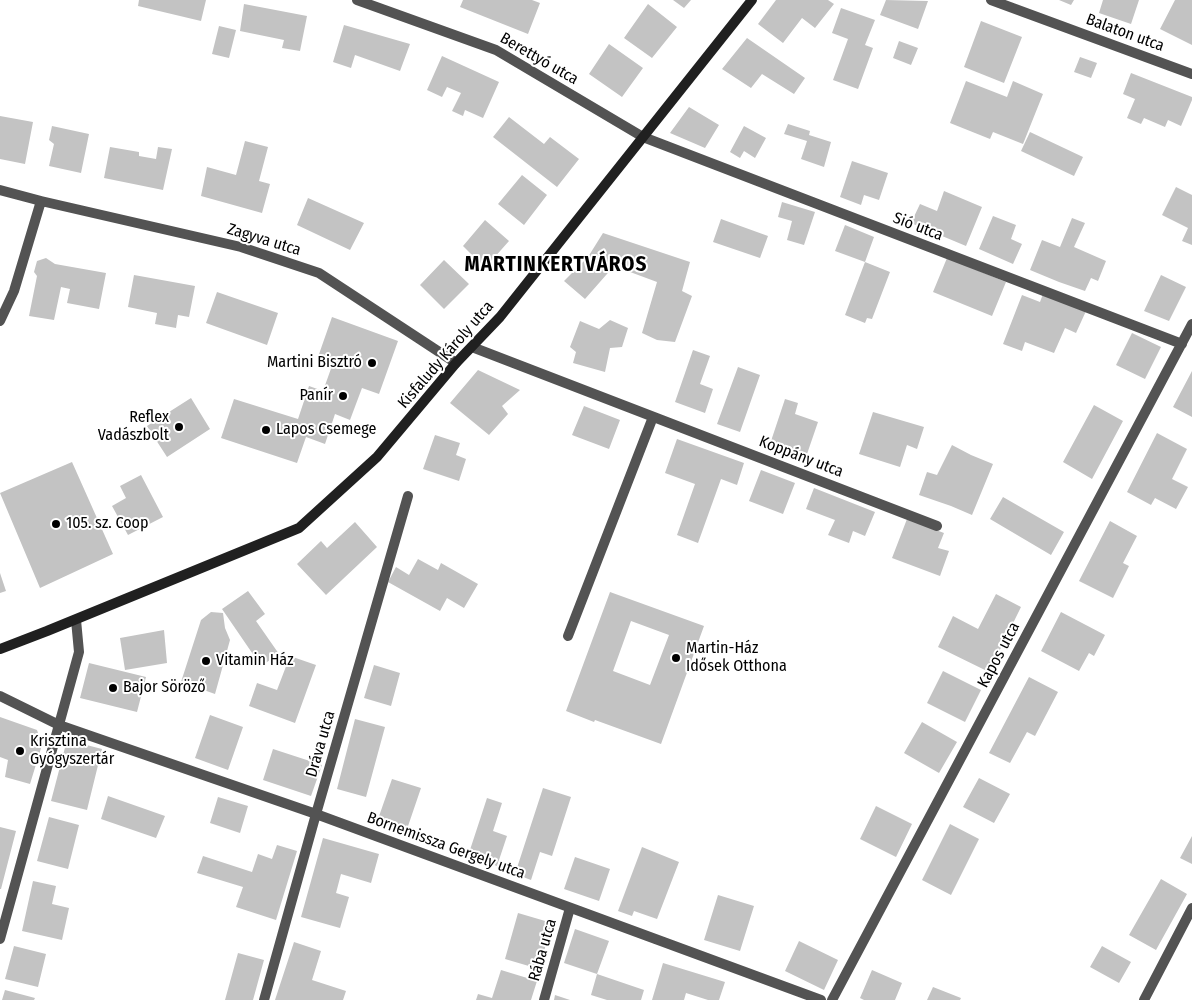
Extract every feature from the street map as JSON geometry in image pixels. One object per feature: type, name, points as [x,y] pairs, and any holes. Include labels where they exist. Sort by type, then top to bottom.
[{"type":"main road","name":"Kisfaludy Károly utca","points":[[0,649],[76,620],[299,528],[377,457],[456,363],[500,317],[752,0]]},
{"type":"street","name":"Berettyó utca","points":[[357,0],[496,50],[643,137]]},
{"type":"street","name":"Balaton utca","points":[[991,0],[1192,74]]},
{"type":"street","name":"Sió utca","points":[[643,137],[1182,344]]},
{"type":"street","name":"Zagyva utca","points":[[0,190],[241,247],[319,273],[456,363]]},
{"type":"street","points":[[0,321],[14,291],[41,201]]},
{"type":"street","name":"Kapos utca","points":[[832,1000],[1192,324]]},
{"type":"street","name":"Koppány utca","points":[[472,347],[937,526]]},
{"type":"street","points":[[568,636],[653,417]]},
{"type":"street","name":"Dráva utca","points":[[264,1000],[408,496]]},
{"type":"street","points":[[0,939],[79,652],[76,620]]},
{"type":"street","points":[[0,696],[59,725]]},
{"type":"street","name":"Bornemissza Gergely utca","points":[[59,725],[316,814],[821,1000]]},
{"type":"street","name":"Rába utca","points":[[544,1000],[570,908]]},
{"type":"street","points":[[1144,1000],[1192,908]]},
{"type":"building","points":[[139,0],[206,0],[201,21],[138,6]]},
{"type":"building","points":[[463,0],[532,0],[540,3],[528,34],[460,7]]},
{"type":"building","points":[[673,0],[691,0],[684,8]]},
{"type":"building","points":[[776,0],[828,0],[834,4],[815,28],[802,18],[783,43],[758,24]]},
{"type":"building","points":[[886,0],[928,1],[918,29],[880,15]]},
{"type":"building","points":[[1059,0],[1074,0],[1071,5]]},
{"type":"building","points":[[1103,0],[1139,0],[1131,24],[1099,13]]},
{"type":"building","points":[[1175,0],[1192,0],[1192,45],[1160,29]]},
{"type":"building","points":[[244,4],[307,16],[300,51],[282,48],[284,40],[240,31]]},
{"type":"building","points":[[648,4],[677,27],[652,58],[624,38]]},
{"type":"building","points":[[841,8],[875,20],[865,45],[873,48],[858,89],[833,80],[848,39],[832,33]]},
{"type":"building","points":[[981,21],[1022,37],[1004,83],[964,67]]},
{"type":"building","points":[[344,25],[410,44],[400,71],[355,55],[351,68],[333,62]]},
{"type":"building","points":[[219,26],[236,30],[229,58],[212,54]]},
{"type":"building","points":[[747,38],[805,78],[794,94],[762,74],[751,88],[722,69]]},
{"type":"building","points":[[899,41],[918,48],[911,65],[893,58]]},
{"type":"building","points":[[609,44],[643,68],[622,97],[589,74]]},
{"type":"building","points":[[442,56],[499,82],[483,118],[465,110],[463,116],[452,111],[461,93],[447,87],[442,97],[427,90]]},
{"type":"building","points":[[1080,57],[1097,63],[1091,78],[1074,72]]},
{"type":"building","points":[[1131,73],[1192,97],[1181,126],[1168,120],[1165,127],[1144,118],[1141,124],[1127,118],[1135,99],[1123,94]]},
{"type":"building","points":[[966,81],[1007,97],[1013,81],[1043,94],[1023,144],[993,132],[990,139],[950,123]]},
{"type":"building","points":[[689,107],[719,125],[705,148],[670,133]]},
{"type":"building","points":[[0,116],[33,122],[25,164],[0,159]]},
{"type":"building","points":[[509,117],[544,144],[550,137],[579,159],[557,187],[493,137]]},
{"type":"building","points":[[788,124],[810,131],[809,135],[831,142],[824,167],[801,159],[807,141],[784,134]]},
{"type":"building","points":[[52,126],[89,134],[81,173],[49,166],[54,144],[49,140]]},
{"type":"building","points":[[744,126],[766,138],[755,158],[744,151],[740,158],[730,152]]},
{"type":"building","points":[[1030,132],[1083,157],[1074,176],[1021,151]]},
{"type":"building","points":[[245,141],[268,147],[259,181],[270,184],[262,213],[201,196],[207,167],[236,175]]},
{"type":"building","points":[[110,147],[139,152],[139,156],[156,159],[158,147],[172,149],[163,190],[104,178]]},
{"type":"building","points":[[852,161],[888,173],[879,200],[864,195],[861,205],[840,197]]},
{"type":"building","points":[[522,175],[547,195],[524,225],[498,204]]},
{"type":"building","points":[[1176,187],[1192,195],[1192,245],[1182,241],[1188,228],[1162,215]]},
{"type":"building","points":[[944,191],[982,207],[966,246],[911,223],[920,204],[937,211]]},
{"type":"building","points":[[308,198],[364,223],[350,250],[297,225]]},
{"type":"building","points":[[782,202],[815,212],[804,245],[787,240],[792,221],[778,217]]},
{"type":"building","points":[[993,216],[1016,225],[1011,239],[1022,244],[1013,264],[979,249]]},
{"type":"building","points":[[1072,218],[1085,223],[1074,247],[1106,261],[1098,281],[1091,278],[1085,291],[1030,270],[1042,240],[1060,247]]},
{"type":"building","points":[[721,219],[768,236],[760,258],[713,242]]},
{"type":"building","points":[[485,220],[509,241],[485,268],[463,246]]},
{"type":"building","points":[[845,225],[874,237],[865,262],[835,251]]},
{"type":"building","points":[[603,233],[690,262],[682,291],[692,296],[675,342],[657,340],[642,333],[657,282],[614,266],[585,299],[564,281],[588,257]]},
{"type":"building","points":[[46,258],[55,264],[106,273],[99,309],[67,303],[70,289],[61,287],[54,320],[29,316],[37,276],[34,272],[37,261]]},
{"type":"building","points":[[947,258],[1006,282],[992,316],[933,292]]},
{"type":"building","points":[[444,260],[469,284],[444,309],[420,285]]},
{"type":"building","points":[[865,262],[890,272],[872,319],[867,318],[865,323],[845,315]]},
{"type":"building","points":[[134,275],[195,286],[189,317],[178,315],[176,328],[155,324],[157,313],[128,307]]},
{"type":"building","points":[[1161,275],[1186,287],[1169,321],[1144,311]]},
{"type":"building","points":[[217,292],[278,313],[267,345],[206,323]]},
{"type":"building","points":[[1043,294],[1086,311],[1076,333],[1065,328],[1054,353],[1025,342],[1022,351],[1003,344],[1022,295],[1040,302]]},
{"type":"building","points":[[332,317],[398,341],[379,394],[362,388],[350,420],[335,414],[325,444],[306,437],[297,463],[221,438],[234,399],[298,419],[309,386],[323,391],[333,363],[318,357]]},
{"type":"building","points":[[610,320],[628,328],[622,347],[610,348],[605,372],[573,363],[576,352],[570,347],[580,321],[599,329]]},
{"type":"building","points":[[1132,333],[1161,347],[1145,379],[1116,365]]},
{"type":"building","points":[[693,350],[710,356],[700,384],[713,389],[705,413],[675,402]]},
{"type":"building","points":[[738,367],[760,375],[740,432],[717,424]]},
{"type":"building","points":[[478,370],[520,390],[502,406],[508,414],[489,435],[450,403]]},
{"type":"building","points":[[1192,371],[1192,417],[1173,407]]},
{"type":"building","name":"Reflex Vadászbolt","points":[[191,398],[210,429],[167,457],[147,426]]},
{"type":"building","points":[[785,399],[798,403],[795,414],[818,422],[807,454],[771,441]]},
{"type":"building","points":[[1094,405],[1123,421],[1092,479],[1063,462]]},
{"type":"building","points":[[584,406],[620,420],[609,449],[572,435]]},
{"type":"building","points":[[873,412],[924,427],[917,449],[907,445],[900,467],[859,454]]},
{"type":"building","points":[[1157,433],[1187,449],[1172,479],[1188,487],[1176,509],[1155,498],[1151,505],[1127,492]]},
{"type":"building","points":[[435,435],[460,443],[456,455],[466,459],[459,481],[423,469]]},
{"type":"building","points":[[677,439],[744,463],[737,485],[721,479],[698,543],[677,535],[695,484],[665,473]]},
{"type":"building","points":[[952,445],[993,464],[972,515],[919,495],[927,472],[937,475]]},
{"type":"building","name":"105. sz. Coop","points":[[72,462],[113,554],[40,588],[0,493]]},
{"type":"building","points":[[761,470],[795,483],[783,514],[749,501]]},
{"type":"building","points":[[141,475],[163,517],[128,535],[112,506],[126,498],[120,486]]},
{"type":"building","points":[[814,488],[875,512],[865,536],[853,531],[849,543],[828,535],[835,520],[806,509]]},
{"type":"building","points":[[1003,497],[1064,532],[1051,555],[990,519]]},
{"type":"building","points":[[907,519],[944,533],[938,548],[949,551],[940,576],[892,558]]},
{"type":"building","points":[[1110,521],[1137,536],[1123,563],[1129,566],[1113,598],[1079,581]]},
{"type":"building","points":[[355,522],[377,547],[326,595],[297,564],[321,541],[327,548]]},
{"type":"building","points":[[418,559],[438,570],[441,563],[478,584],[464,608],[447,598],[440,611],[388,582],[396,567],[409,575]]},
{"type":"building","points":[[0,573],[6,591],[0,593]]},
{"type":"building","points":[[248,591],[265,614],[256,621],[279,654],[261,666],[222,609]]},
{"type":"building","name":"Martin-Ház Idősek Otthona","points":[[610,592],[704,626],[661,744],[566,711]],"holes":[[[631,621],[669,635],[650,685],[613,671]]]},
{"type":"building","points":[[996,594],[1021,607],[989,672],[938,647],[953,616],[978,629]]},
{"type":"building","name":"Vitamin Ház","points":[[211,612],[223,613],[225,628],[230,640],[215,694],[181,682],[201,620]]},
{"type":"building","points":[[1061,612],[1105,635],[1094,656],[1089,653],[1079,671],[1041,651]]},
{"type":"building","points":[[164,630],[167,663],[125,670],[120,638]]},
{"type":"building","points":[[290,656],[316,665],[295,723],[249,706],[257,683],[277,690]]},
{"type":"building","name":"Bajor Söröző","points":[[89,663],[146,677],[137,712],[80,698]]},
{"type":"building","points":[[374,665],[400,673],[391,706],[364,698]]},
{"type":"building","points":[[943,671],[981,690],[965,722],[927,703]]},
{"type":"building","points":[[1029,677],[1058,692],[1035,736],[1027,732],[1010,763],[989,753]]},
{"type":"building","points":[[210,715],[243,727],[228,770],[195,758]]},
{"type":"building","name":"Krisztina Gyógyszertár","points":[[0,717],[37,730],[42,745],[30,784],[5,777],[8,760],[0,757]]},
{"type":"building","points":[[355,719],[385,727],[366,797],[337,789]]},
{"type":"building","points":[[922,722],[957,742],[939,773],[904,753]]},
{"type":"building","points":[[67,740],[102,749],[87,810],[51,801]]},
{"type":"building","points":[[273,749],[322,765],[311,796],[263,780]]},
{"type":"building","points":[[979,778],[1010,794],[994,823],[963,807]]},
{"type":"building","points":[[392,779],[421,788],[406,832],[377,822]]},
{"type":"building","points":[[543,788],[571,797],[552,856],[540,852],[531,880],[515,874]]},
{"type":"building","points":[[108,796],[165,816],[156,838],[101,819]]},
{"type":"building","points":[[218,797],[248,806],[240,833],[210,823]]},
{"type":"building","points":[[487,798],[502,803],[493,831],[507,836],[497,866],[468,856]]},
{"type":"building","points":[[876,806],[912,824],[896,857],[860,839]]},
{"type":"building","points":[[49,817],[79,825],[68,869],[37,861]]},
{"type":"building","points":[[950,824],[979,839],[951,895],[922,880]]},
{"type":"building","points":[[0,827],[16,831],[1,889],[0,889]]},
{"type":"building","points":[[1192,836],[1192,864],[1180,858]]},
{"type":"building","points":[[323,838],[379,854],[371,883],[341,874],[336,893],[349,897],[340,928],[301,917]]},
{"type":"building","points":[[277,845],[297,851],[276,920],[236,907],[243,887],[197,873],[203,856],[252,872],[258,854],[272,859]]},
{"type":"building","points":[[642,847],[679,862],[657,919],[634,911],[632,916],[618,911]]},
{"type":"building","points":[[575,857],[610,869],[599,901],[564,889]]},
{"type":"building","points":[[1161,879],[1187,894],[1156,950],[1129,935]]},
{"type":"building","points":[[33,881],[56,886],[52,904],[69,908],[62,940],[22,931]]},
{"type":"building","points":[[718,895],[754,906],[740,951],[704,940]]},
{"type":"building","points":[[518,913],[552,923],[539,969],[505,959]]},
{"type":"building","points":[[575,929],[609,941],[597,974],[564,963]]},
{"type":"building","points":[[799,941],[838,960],[824,990],[785,971]]},
{"type":"building","points":[[294,942],[321,951],[312,980],[346,991],[343,1000],[275,1000]]},
{"type":"building","points":[[14,946],[46,954],[38,987],[5,979]]},
{"type":"building","points":[[1102,946],[1131,962],[1119,983],[1090,967]]},
{"type":"building","points":[[238,953],[264,960],[253,1000],[225,1000]]},
{"type":"building","points":[[663,963],[725,982],[719,1000],[708,1000],[686,993],[684,1000],[652,1000]]},
{"type":"building","points":[[501,970],[537,981],[531,1000],[476,1000],[478,994],[492,998]]},
{"type":"building","points":[[872,970],[902,983],[895,1000],[864,1000],[860,998]]},
{"type":"building","points":[[597,974],[644,990],[641,1000],[607,1000],[591,995]]},
{"type":"building","points":[[933,987],[961,998],[960,1000],[927,1000]]},
{"type":"building","points":[[5,990],[35,998],[34,1000],[2,1000]]},
{"type":"building","points":[[555,995],[570,1000],[554,1000]]},
{"type":"place","name":"Martini Bisztró","points":[[372,363]]},
{"type":"place","name":"Panír","points":[[343,396]]},
{"type":"place","name":"Reflex Vadászbolt","points":[[179,427]]},
{"type":"place","name":"Lapos Csemege","points":[[266,430]]},
{"type":"place","name":"105. sz. Coop","points":[[56,524]]},
{"type":"place","name":"Martin-Ház Idősek Otthona","points":[[676,658]]},
{"type":"place","name":"Vitamin Ház","points":[[206,661]]},
{"type":"place","name":"Bajor Söröző","points":[[113,688]]},
{"type":"place","name":"Krisztina Gyógyszertár","points":[[20,751]]},
{"type":"district","name":"MARTINKERTVÁROS","points":[[556,265]]}]
